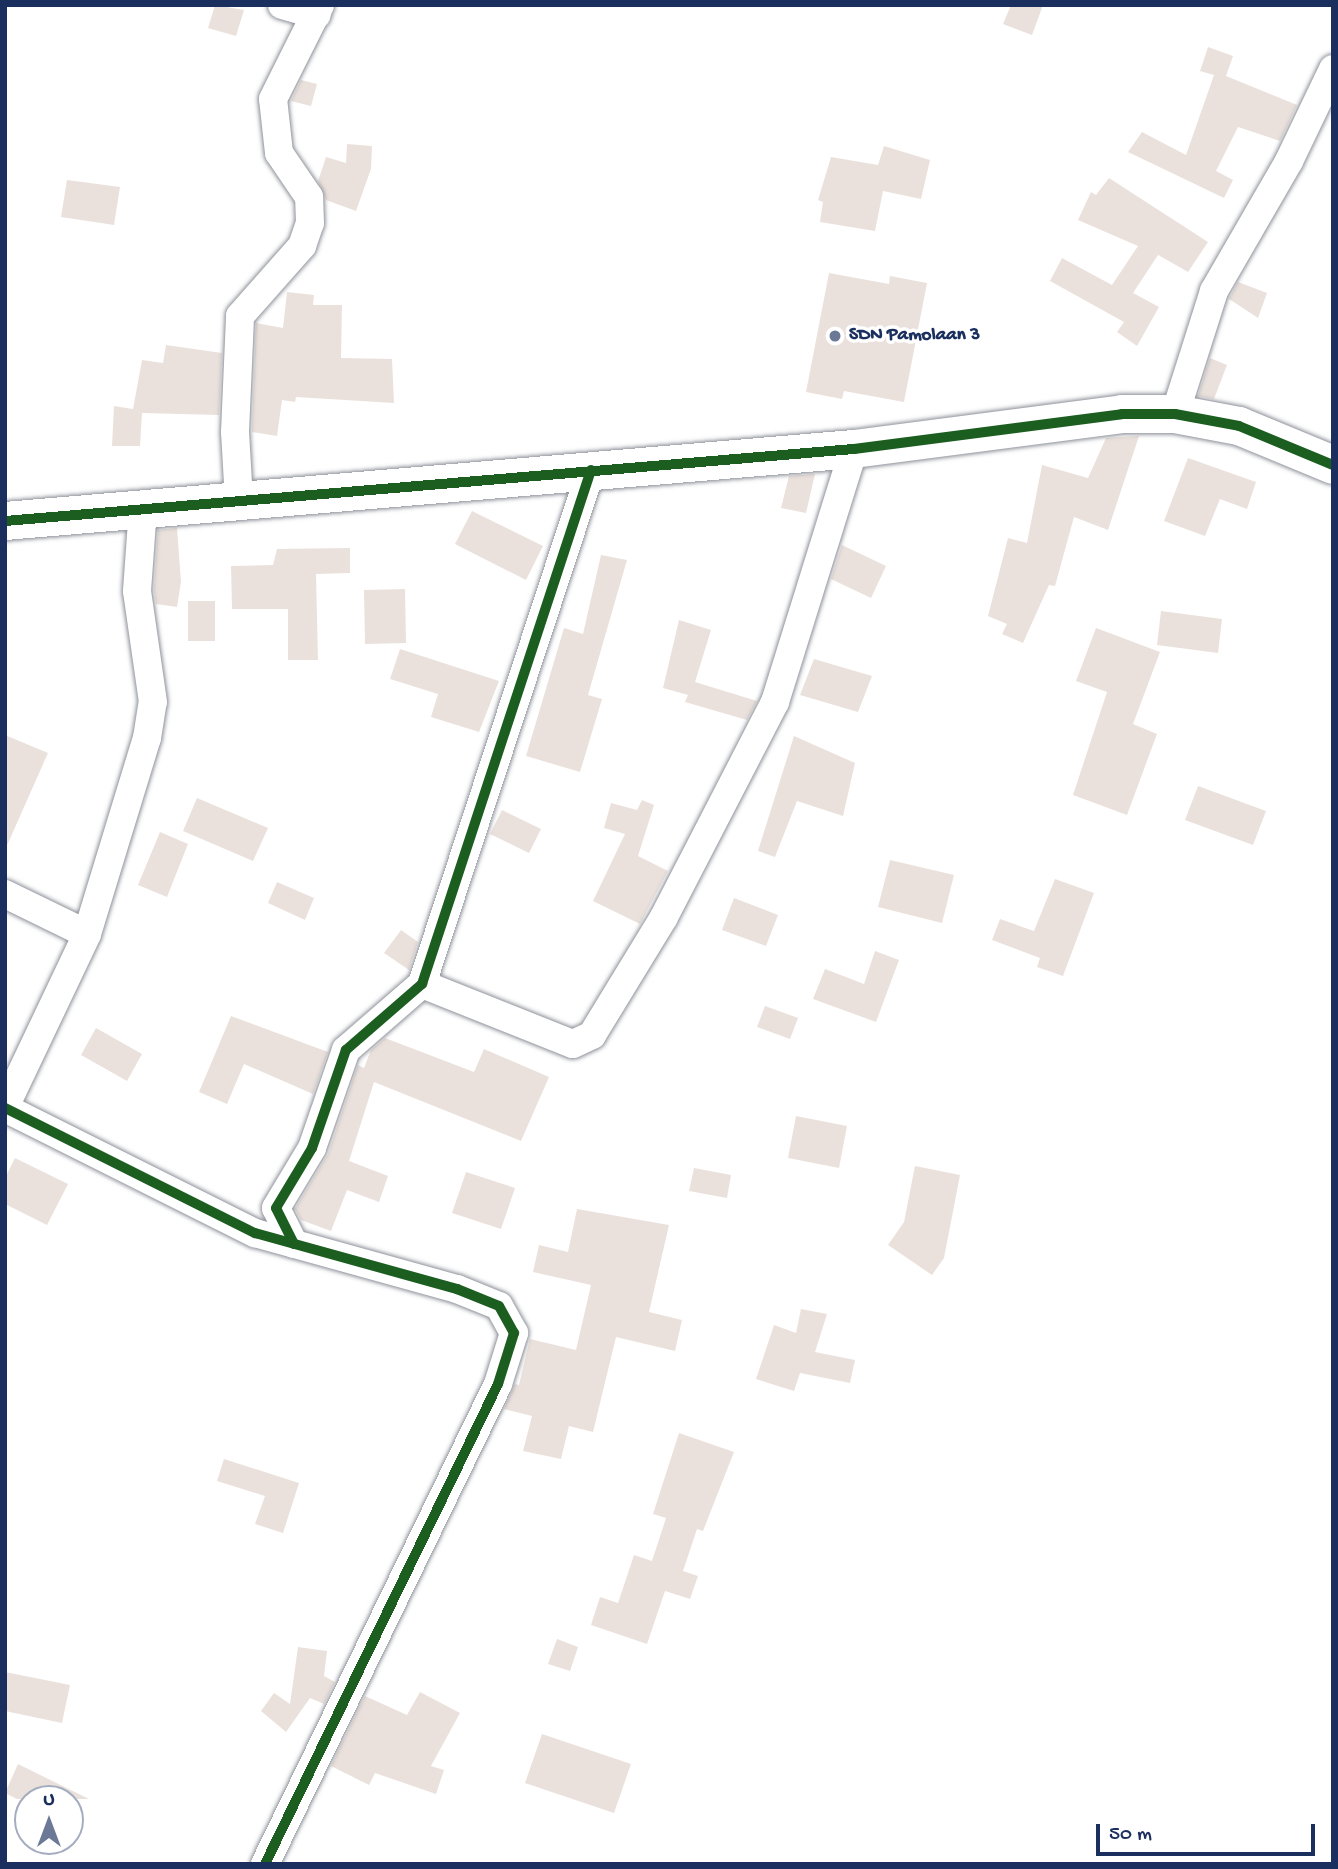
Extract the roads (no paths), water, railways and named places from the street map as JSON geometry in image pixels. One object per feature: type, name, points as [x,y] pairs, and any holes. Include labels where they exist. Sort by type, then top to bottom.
[{"type":"street","points":[[239,501],[235,432],[240,316],[302,246],[310,223],[309,197],[279,153],[273,99],[318,10],[282,5]]},
{"type":"street","points":[[1175,414],[1214,291],[1289,161],[1333,69]]},
{"type":"street","points":[[5,521],[854,449],[1069,419],[1175,414],[1239,426],[1333,465]]},
{"type":"street","points":[[422,984],[573,1044],[592,1035],[664,917],[775,702],[854,449]]},
{"type":"street","points":[[295,1244],[276,1208],[312,1149],[346,1050],[422,984],[590,470]]},
{"type":"street","points":[[156,509],[142,521],[136,591],[153,702],[147,738],[87,934],[5,1107],[192,1204],[255,1233],[457,1289],[499,1306],[514,1333],[498,1384],[265,1864]]},
{"type":"street","points":[[5,894],[87,934]]},
{"type":"place","name":"SDN Pamolaan 3","points":[[835,336]]}]
